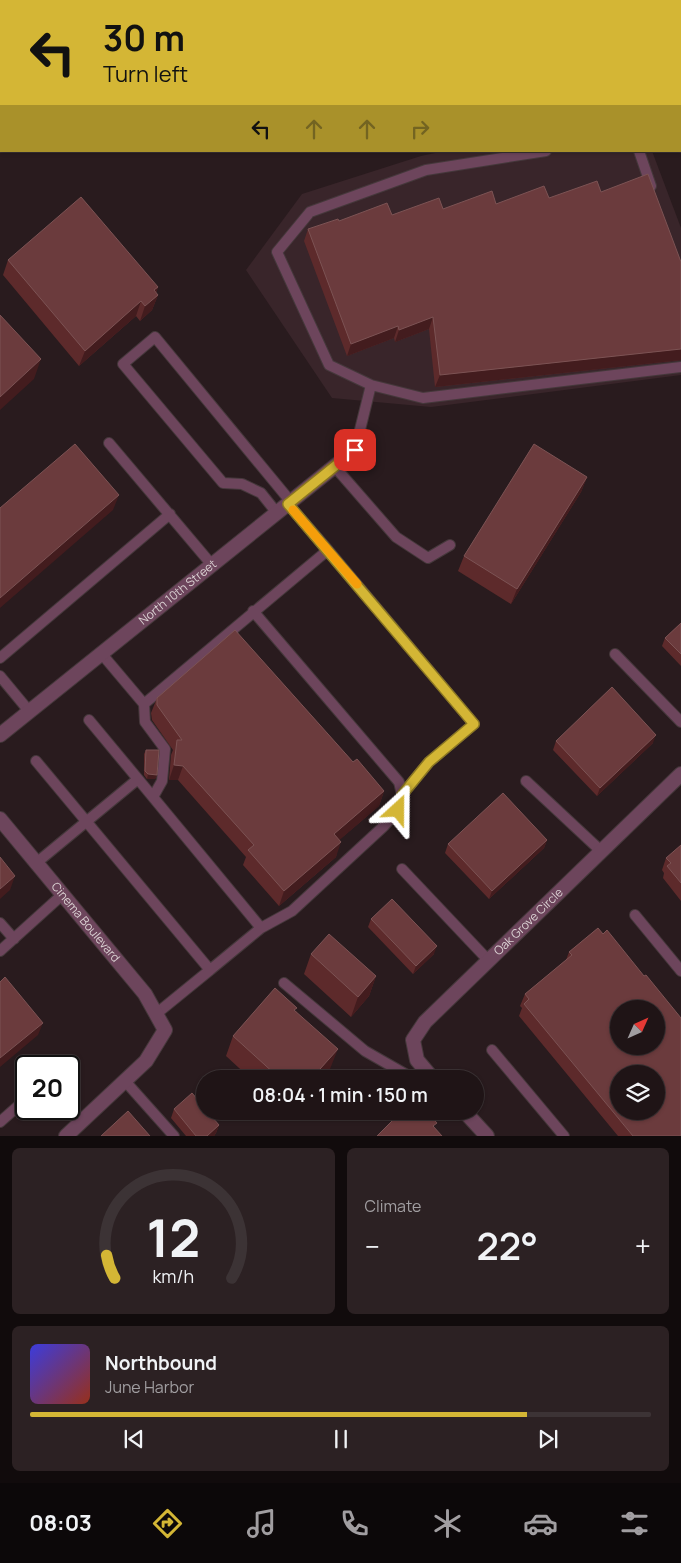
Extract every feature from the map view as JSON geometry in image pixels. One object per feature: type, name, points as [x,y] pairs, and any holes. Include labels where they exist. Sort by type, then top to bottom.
[{"type":"street","name":"North 10th Street","points":[[0,735],[355,450]]},
{"type":"street","name":"Oak Grove Circle","points":[[426,1070],[417,1060],[413,1040],[425,1022],[681,774]]},
{"type":"street","name":"Cinema Boulevard","points":[[0,819],[145,994],[165,1030],[146,1061],[124,1081]]},
{"type":"street","points":[[66,1136],[124,1081]]},
{"type":"street","points":[[472,1120],[487,1136]]},
{"type":"lane","points":[[540,152],[426,170],[310,212],[277,252],[329,365],[371,385],[423,398],[681,368]]},
{"type":"lane","points":[[639,152],[655,196]]},
{"type":"lane","points":[[156,1014],[261,928],[292,911],[384,826],[398,810],[402,795],[429,762],[474,724],[328,550],[155,337],[123,364],[223,483],[242,484],[261,493],[277,513]]},
{"type":"lane","points":[[355,450],[371,385]]},
{"type":"lane","points":[[109,443],[212,565]]},
{"type":"lane","points":[[335,467],[396,537],[428,558],[450,545]]},
{"type":"lane","points":[[0,658],[170,514]]},
{"type":"lane","points":[[144,704],[328,550]]},
{"type":"lane","points":[[253,612],[399,782],[402,795]]},
{"type":"lane","points":[[102,654],[144,704],[145,722],[165,749],[162,781],[153,797]]},
{"type":"lane","points":[[615,654],[681,722]]},
{"type":"lane","points":[[2,681],[29,711]]},
{"type":"lane","points":[[90,720],[261,928]]},
{"type":"lane","points":[[36,761],[210,970]]},
{"type":"lane","points":[[36,864],[138,779]]},
{"type":"lane","points":[[526,781],[601,851]]},
{"type":"lane","points":[[402,869],[488,960]]},
{"type":"lane","points":[[0,951],[62,895]]},
{"type":"lane","points":[[635,915],[681,971]]},
{"type":"lane","points":[[0,923],[14,939]]},
{"type":"lane","points":[[284,983],[365,1052],[398,1070]]},
{"type":"lane","points":[[492,1050],[564,1136]]},
{"type":"lane","points":[[124,1081],[174,1136]]},
{"type":"lane","points":[[0,1122],[15,1109]]},
{"type":"shaded area","points":[[440,152],[652,152],[681,228],[681,375],[431,407],[332,398],[246,270],[302,194],[421,156]]},
{"type":"building","points":[[648,174],[681,262],[681,349],[440,375],[433,317],[399,330],[398,326],[351,344],[308,229],[338,219],[339,221],[387,203],[392,215],[439,198],[443,209],[492,191],[496,204],[544,186],[549,198],[597,181],[601,192]]},
{"type":"building","points":[[81,197],[158,287],[154,290],[158,295],[145,306],[141,301],[85,351],[8,260]]},
{"type":"building","points":[[0,315],[41,359],[0,397]]},
{"type":"building","points":[[75,444],[119,495],[0,598],[0,508]]},
{"type":"building","points":[[534,444],[587,477],[517,589],[464,556]]},
{"type":"building","points":[[681,623],[681,654],[665,638]]},
{"type":"building","points":[[235,630],[353,762],[357,759],[384,791],[334,834],[341,842],[284,891],[248,850],[254,845],[183,766],[174,765],[177,740],[182,740],[157,705],[157,698]]},
{"type":"building","points":[[612,687],[656,735],[600,788],[556,741]]},
{"type":"building","points":[[146,750],[159,750],[157,775],[148,774],[145,771]]},
{"type":"building","points":[[503,793],[547,840],[492,891],[448,844]]},
{"type":"building","points":[[681,845],[681,883],[667,866],[671,863],[666,858]]},
{"type":"building","points":[[0,857],[15,876],[0,889]]},
{"type":"building","points":[[392,899],[437,946],[416,966],[371,919]]},
{"type":"building","points":[[598,928],[603,934],[607,930],[681,1018],[681,1136],[633,1136],[620,1120],[665,1120],[665,1065],[610,1065],[610,1108],[524,1004],[529,999],[525,994],[572,955],[569,952]]},
{"type":"building","points":[[329,934],[376,976],[358,997],[311,954]]},
{"type":"building","points":[[5,977],[43,1023],[0,1058],[0,982]]},
{"type":"building","points":[[275,988],[297,1008],[294,1010],[338,1049],[319,1070],[270,1070],[233,1036]]},
{"type":"building","points":[[192,1093],[196,1098],[196,1120],[215,1120],[219,1125],[207,1136],[196,1136],[174,1109]]},
{"type":"building","points":[[128,1111],[150,1136],[101,1136]]},
{"type":"building","points":[[393,1120],[434,1120],[437,1123],[433,1126],[442,1136],[377,1136]]},
{"type":"slow traffic","points":[[293,510],[357,584]]},
{"type":"route","points":[[355,450],[288,504],[474,724],[429,762],[402,795],[398,810]]}]
